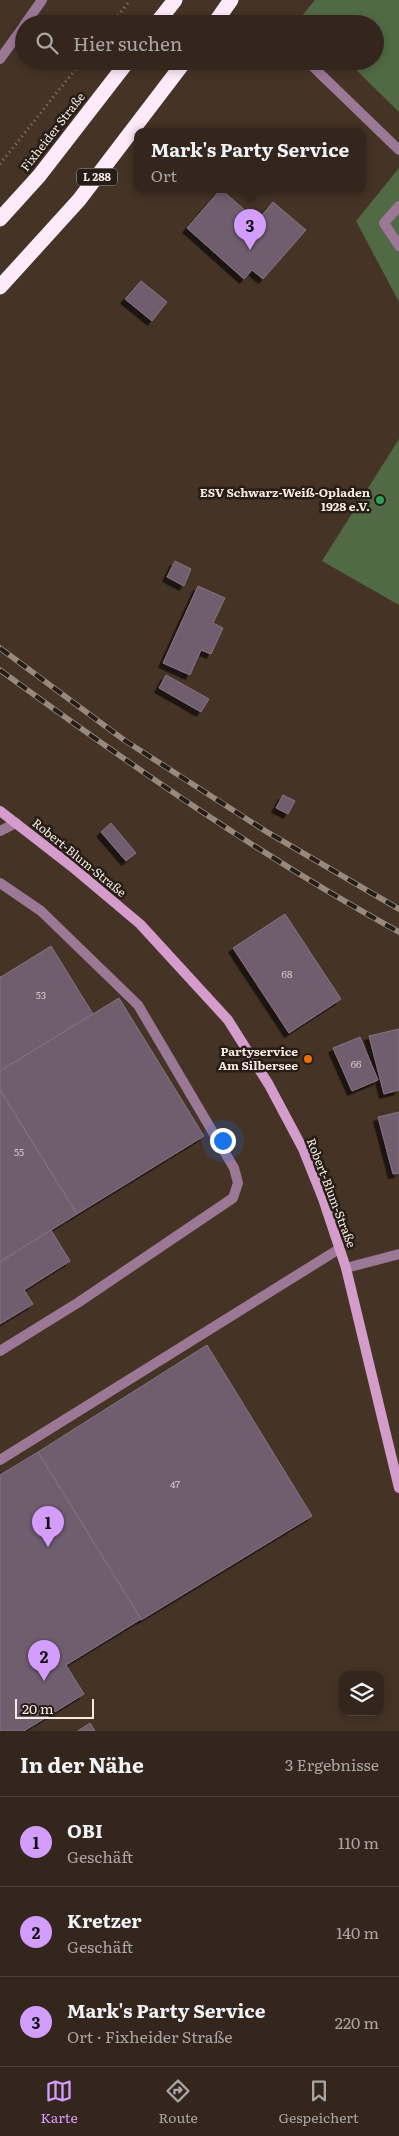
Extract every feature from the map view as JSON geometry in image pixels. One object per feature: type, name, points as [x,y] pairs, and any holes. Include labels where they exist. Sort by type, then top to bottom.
[{"type":"highway","points":[[163,15],[175,0]]},
{"type":"highway","points":[[220,15],[231,0]]},
{"type":"highway","name":"Fixheider Straße","points":[[0,219],[39,176],[121,70]]},
{"type":"highway","name":"L 288","points":[[0,287],[79,200],[178,70]]},
{"type":"main road","name":"Robert-Blum-Straße","points":[[0,811],[71,866],[140,924],[228,1020],[269,1085],[303,1149],[346,1268],[399,1488]]},
{"type":"lane","points":[[31,15],[42,0]]},
{"type":"lane","points":[[0,59],[15,38]]},
{"type":"lane","points":[[316,70],[399,150]]},
{"type":"lane","points":[[399,206],[384,223],[399,246]]},
{"type":"lane","points":[[0,831],[16,823]]},
{"type":"lane","points":[[0,882],[41,912],[138,1005],[234,1168],[238,1184],[233,1198],[79,1302],[0,1351]]},
{"type":"lane","points":[[0,1460],[339,1249]]},
{"type":"lane","points":[[346,1268],[399,1254]]},
{"type":"path","points":[[119,15],[130,0]]},
{"type":"path","points":[[0,164],[75,70]]},
{"type":"green space","points":[[315,0],[399,0],[399,112],[356,70],[384,70],[384,15],[303,15]]},
{"type":"green space","points":[[399,168],[399,302],[356,221]]},
{"type":"green space","name":"ESV Schwarz-Weiß-Opladen 1928 e.V.","points":[[399,439],[399,605],[322,561]]},
{"type":"building","points":[[218,193],[225,193],[257,221],[273,202],[306,230],[263,279],[252,270],[244,279],[187,228]]},
{"type":"building","points":[[141,281],[167,302],[152,321],[125,299]]},
{"type":"building","points":[[175,561],[191,569],[184,586],[167,577]]},
{"type":"building","points":[[198,586],[225,598],[213,623],[223,628],[211,654],[201,650],[190,675],[163,663]]},
{"type":"building","points":[[166,675],[209,699],[201,712],[159,688]]},
{"type":"building","points":[[283,795],[295,801],[288,814],[276,808]]},
{"type":"building","points":[[111,823],[136,853],[126,861],[101,832]]},
{"type":"building","points":[[285,914],[341,999],[289,1033],[233,948]]},
{"type":"building","points":[[51,946],[93,1014],[0,1071],[0,976]]},
{"type":"building","points":[[119,998],[204,1136],[77,1214],[0,1090],[0,1071]]},
{"type":"building","points":[[399,1029],[399,1090],[384,1094],[369,1036]]},
{"type":"building","points":[[360,1037],[378,1080],[352,1091],[333,1048]]},
{"type":"building","points":[[0,1090],[77,1214],[0,1262]]},
{"type":"building","points":[[399,1112],[399,1173],[393,1174],[378,1117]]},
{"type":"building","points":[[51,1230],[70,1261],[24,1290],[33,1304],[0,1324],[0,1262]]},
{"type":"building","points":[[207,1345],[312,1516],[141,1620],[38,1452]]},
{"type":"building","points":[[38,1452],[141,1619],[66,1665],[84,1694],[24,1731],[0,1731],[0,1475]]},
{"type":"building","points":[[90,1723],[95,1731],[78,1731]]},
{"type":"railway","points":[[0,648],[124,740],[267,832],[399,909]]},
{"type":"railway","points":[[0,670],[97,740],[245,840],[399,932]]},
{"type":"place","name":"Mark's Party Service","points":[[250,250]]},
{"type":"place","name":"ESV Schwarz-Weiß-Opladen 1928 e.V.","points":[[380,500]]},
{"type":"place","name":"Partyservice Am Silbersee","points":[[308,1059]]},
{"type":"place","name":"OBI","points":[[48,1547]]},
{"type":"place","name":"Kretzer","points":[[44,1681]]}]
